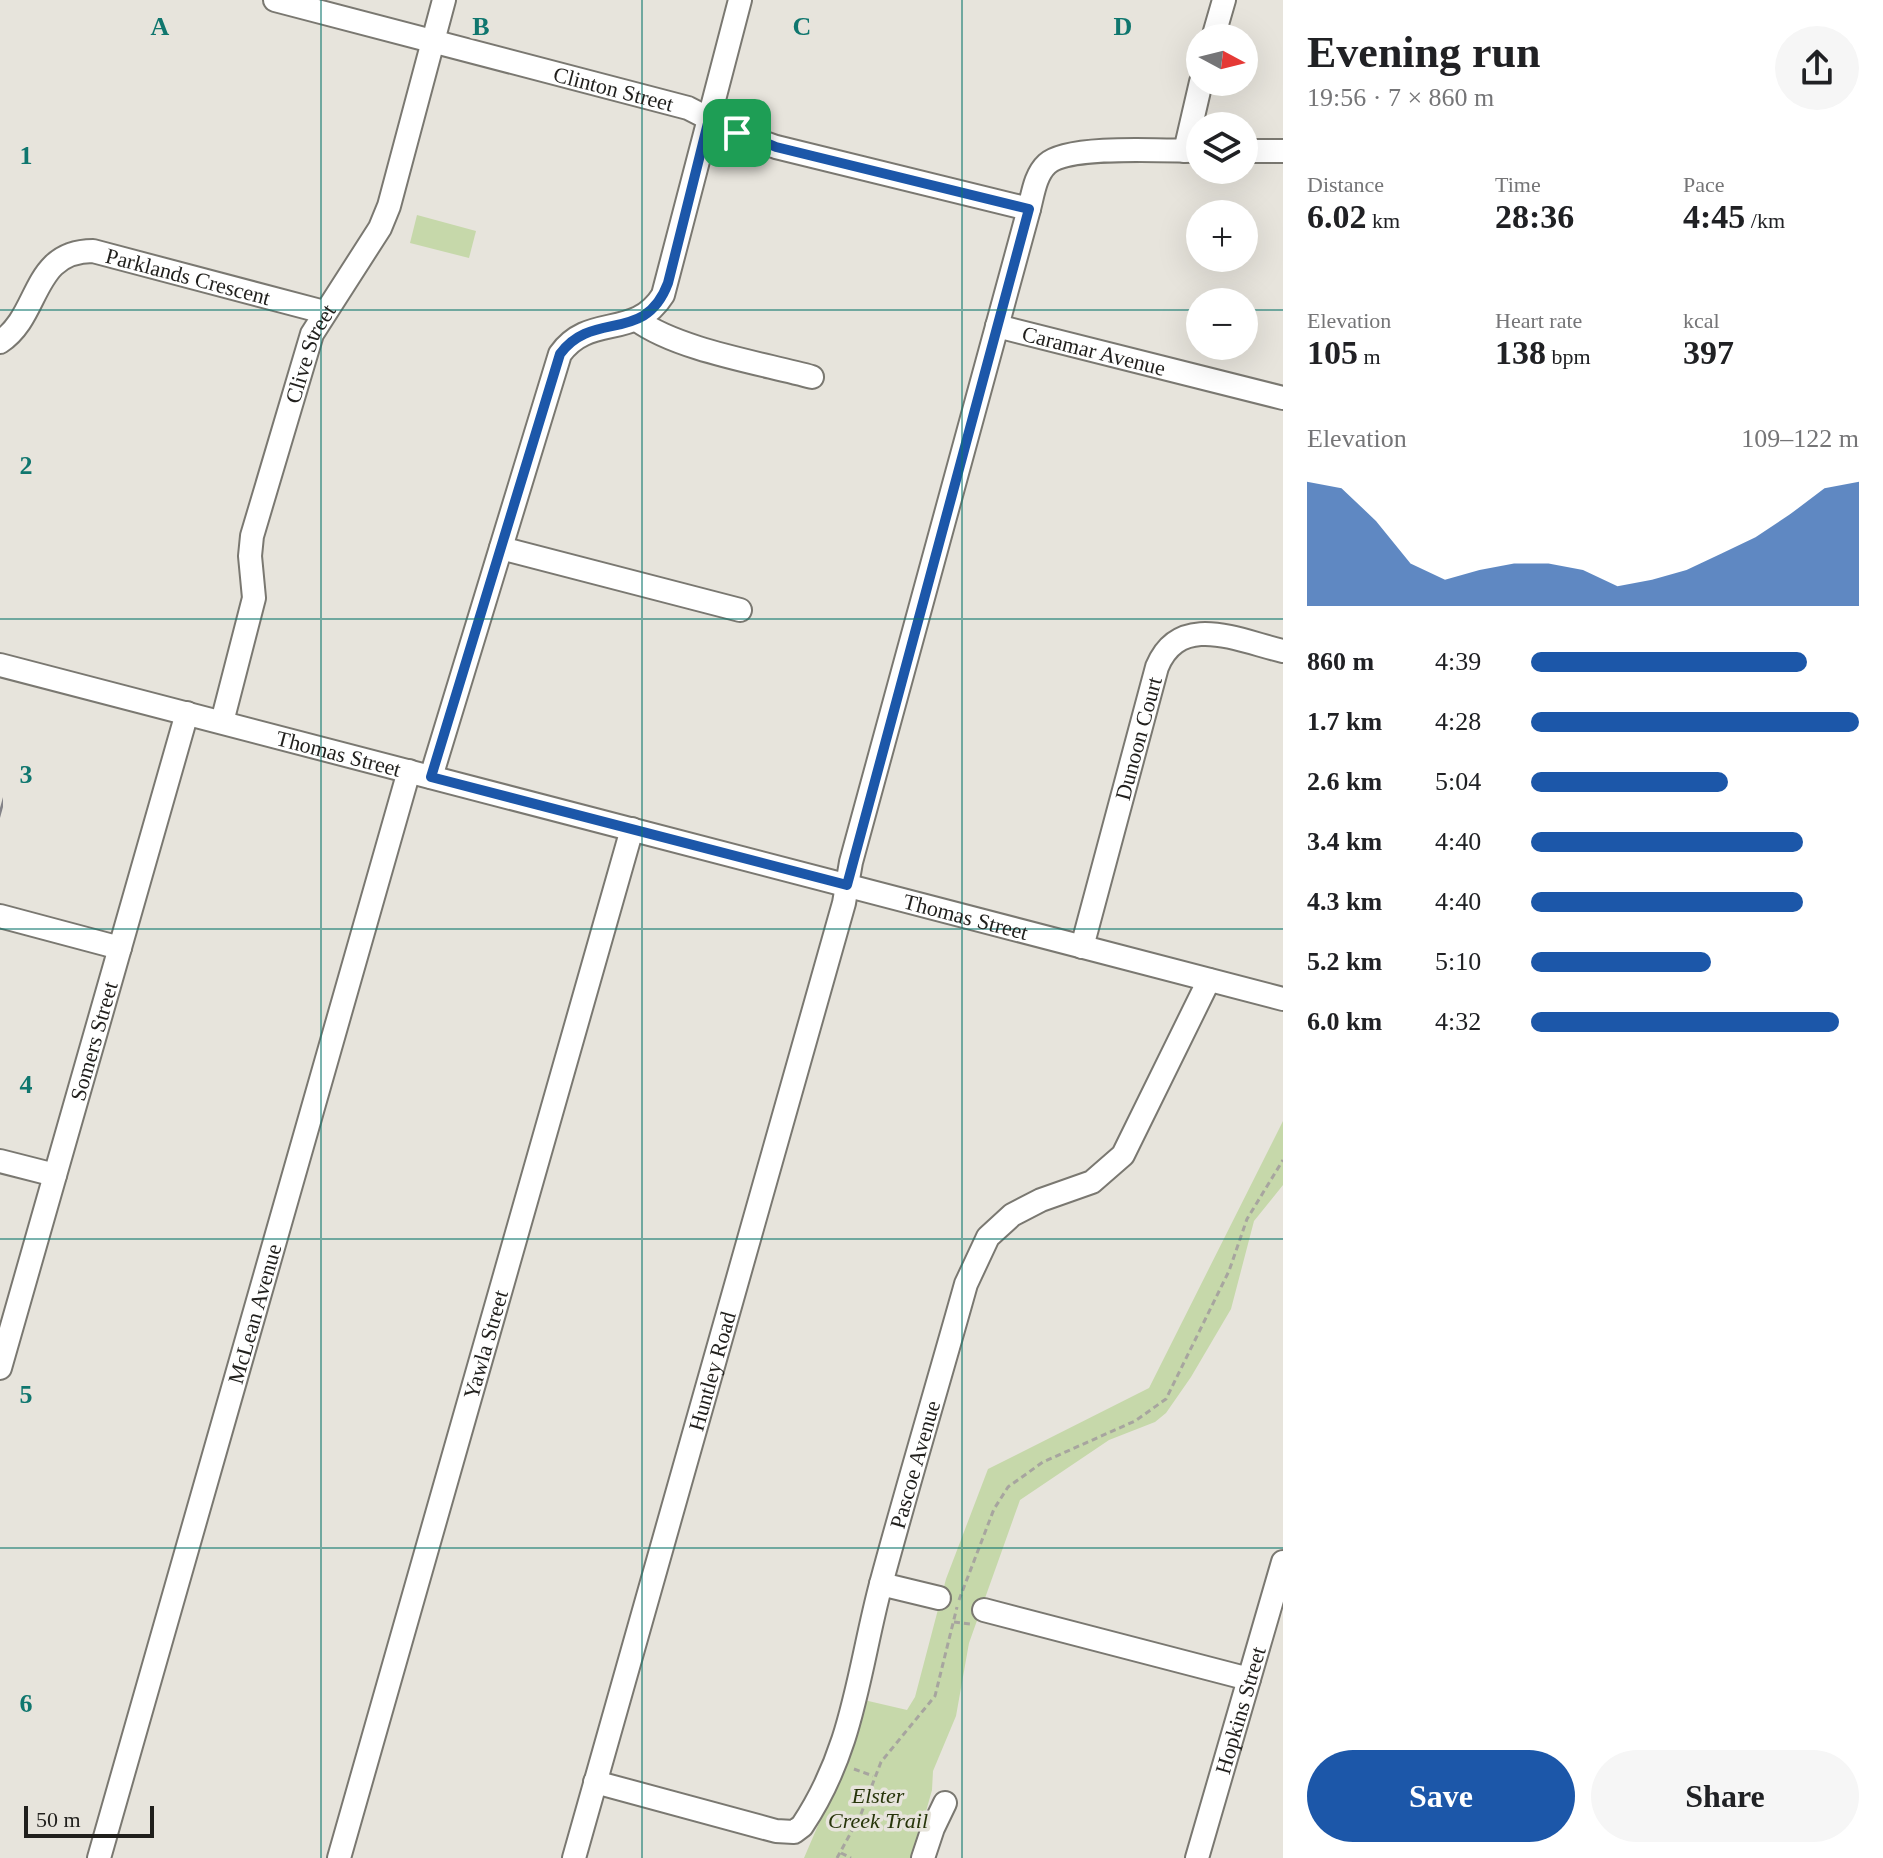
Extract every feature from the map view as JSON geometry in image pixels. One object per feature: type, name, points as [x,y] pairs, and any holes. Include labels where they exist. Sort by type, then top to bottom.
[{"type":"street","name":"Clinton Street","points":[[276,0],[688,108],[776,147],[1029,209]]},
{"type":"street","name":"Clive Street","points":[[222,722],[254,598],[250,556],[252,536],[312,334],[384,219],[444,0]]},
{"type":"street","points":[[740,0],[668,283],[657,306],[637,320],[650,330],[676,341],[812,377]]},
{"type":"street","points":[[1217,24],[1224,0]]},
{"type":"street","points":[[1029,209],[1040,173],[1059,156],[1081,152],[1186,151]]},
{"type":"street","points":[[1258,151],[1283,151]]},
{"type":"street","name":"Huntley Road","points":[[574,1858],[844,903],[1029,209]]},
{"type":"street","name":"Parklands Crescent","points":[[0,342],[17,328],[41,279],[51,267],[62,258],[83,251],[93,251],[324,312]]},
{"type":"street","name":"McLean Avenue","points":[[99,1858],[420,774],[501,548],[560,354],[567,345],[591,330],[637,320]]},
{"type":"street","name":"Caramar Avenue","points":[[997,326],[1283,398]]},
{"type":"street","points":[[501,548],[740,610]]},
{"type":"street","name":"Dunoon Court","points":[[1082,947],[1157,667],[1166,650],[1181,637],[1200,633],[1283,651]]},
{"type":"street","name":"Thomas Street","points":[[0,665],[1283,999]]},
{"type":"street","name":"Somers Street","points":[[0,1368],[187,713]]},
{"type":"street","name":"Yawla Street","points":[[339,1858],[632,829]]},
{"type":"street","points":[[0,916],[120,948]]},
{"type":"street","name":"Pascoe Avenue","points":[[595,1782],[776,1831],[787,1833],[798,1830],[805,1822],[842,1748],[881,1584],[966,1284],[979,1253],[988,1237],[1012,1215],[1034,1203],[1092,1182],[1123,1155],[1209,980]]},
{"type":"street","points":[[0,1161],[55,1175]]},
{"type":"street","name":"Hopkins Street","points":[[1197,1858],[1283,1562]]},
{"type":"street","points":[[881,1584],[939,1598]]},
{"type":"street","points":[[984,1610],[1249,1679]]},
{"type":"street","points":[[923,1858],[945,1803]]},
{"type":"path","points":[[837,1858],[861,1814],[881,1762],[935,1696],[963,1587],[1001,1497],[1022,1475],[1043,1462],[1135,1421],[1166,1399],[1229,1271],[1247,1219],[1283,1160]]},
{"type":"path","points":[[841,1853],[851,1858]]},
{"type":"green space","points":[[417,215],[476,231],[469,258],[410,243]]},
{"type":"green space","name":"Elster Creek Trail","points":[[1283,1121],[1283,1185],[1254,1221],[1231,1309],[1191,1377],[1166,1413],[1155,1422],[1109,1440],[1020,1500],[969,1643],[956,1716],[933,1771],[932,1790],[913,1858],[804,1858],[856,1737],[864,1700],[907,1710],[915,1697],[946,1579],[988,1469],[1149,1388]]},
{"type":"route","points":[[709,119],[737,133],[776,147],[1029,209],[847,885],[431,777],[560,354],[567,345],[591,330],[637,320],[657,306],[668,283],[709,119]]}]
